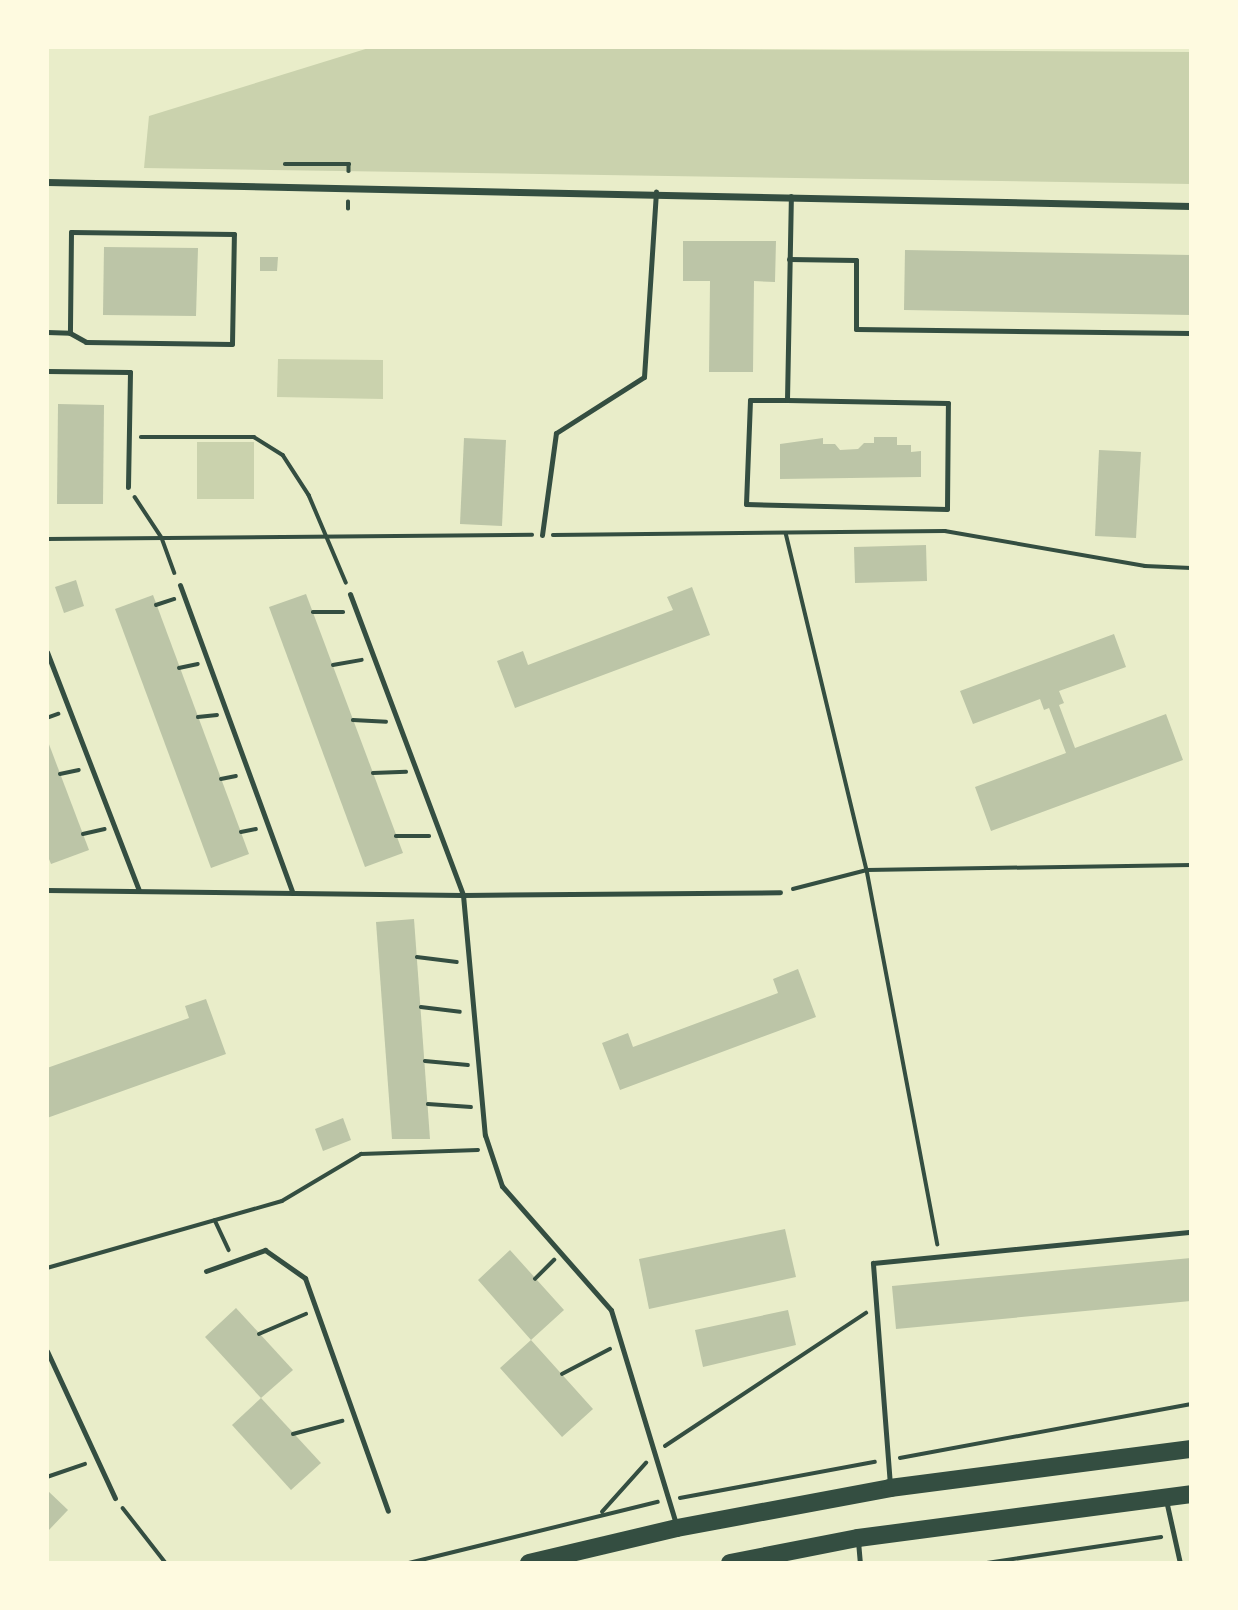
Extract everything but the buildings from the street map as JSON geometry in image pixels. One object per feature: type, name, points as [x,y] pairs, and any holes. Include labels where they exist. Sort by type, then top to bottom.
[{"type":"main road","points":[[529,1563],[677,1528],[890,1488],[1191,1449]]},
{"type":"main road","points":[[730,1563],[858,1538],[1191,1494]]},
{"type":"street","points":[[47,182],[656,191],[1191,206]]},
{"type":"lane","points":[[542,535],[556,433],[644,377],[656,191]]},
{"type":"lane","points":[[787,400],[791,196]]},
{"type":"lane","points":[[47,332],[70,333],[86,342],[232,344],[233,234],[71,232],[70,333]]},
{"type":"lane","points":[[789,259],[856,260],[856,329],[1191,334]]},
{"type":"lane","points":[[47,371],[130,372],[128,487]]},
{"type":"lane","points":[[750,400],[787,400],[948,403],[947,509],[746,504],[750,400]]},
{"type":"lane","points":[[180,585],[293,893]]},
{"type":"lane","points":[[351,594],[463,895],[483,1108],[490,1150],[502,1186],[611,1310],[677,1528]]},
{"type":"lane","points":[[47,652],[139,891]]},
{"type":"lane","points":[[47,890],[463,895],[780,892]]},
{"type":"lane","points":[[890,1488],[873,1262],[1191,1232]]},
{"type":"lane","points":[[206,1271],[265,1250],[305,1278],[352,1418],[388,1511]]},
{"type":"lane","points":[[47,1351],[116,1498]]},
{"type":"lane","points":[[1166,1496],[1171,1536],[1180,1563]]},
{"type":"lane","points":[[858,1538],[860,1563]]},
{"type":"path","points":[[285,164],[349,164],[349,171]]},
{"type":"path","points":[[348,202],[348,209]]},
{"type":"path","points":[[129,438],[254,437],[283,455],[329,537],[351,594]]},
{"type":"path","points":[[128,487],[162,538],[180,585]]},
{"type":"path","points":[[47,539],[945,531],[1145,566],[1191,568]]},
{"type":"path","points":[[786,532],[867,870],[940,1256]]},
{"type":"path","points":[[47,553],[47,571]]},
{"type":"path","points":[[313,612],[357,613]]},
{"type":"path","points":[[333,665],[374,658]]},
{"type":"path","points":[[353,720],[398,723]]},
{"type":"path","points":[[60,774],[91,767]]},
{"type":"path","points":[[373,773],[417,772]]},
{"type":"path","points":[[83,834],[114,826]]},
{"type":"path","points":[[396,836],[440,836]]},
{"type":"path","points":[[780,892],[867,870],[1191,865]]},
{"type":"path","points":[[417,957],[469,964]]},
{"type":"path","points":[[421,1007],[474,1014]]},
{"type":"path","points":[[425,1061],[479,1066]]},
{"type":"path","points":[[428,1104],[483,1108]]},
{"type":"path","points":[[47,1268],[282,1201],[361,1154],[490,1150]]},
{"type":"path","points":[[215,1220],[234,1261]]},
{"type":"path","points":[[535,1279],[561,1253]]},
{"type":"path","points":[[602,1512],[656,1452],[876,1307]]},
{"type":"path","points":[[260,1334],[316,1310]]},
{"type":"path","points":[[562,1374],[622,1343]]},
{"type":"path","points":[[409,1563],[602,1512],[1191,1404]]},
{"type":"path","points":[[293,1434],[352,1418]]},
{"type":"path","points":[[47,1477],[97,1459]]},
{"type":"path","points":[[116,1498],[166,1563]]},
{"type":"path","points":[[987,1563],[1171,1536]]},
{"type":"green space","points":[[372,47],[1191,52],[1191,184],[144,168],[149,116]]},
{"type":"green space","points":[[278,359],[383,360],[383,399],[277,397]]},
{"type":"green space","points":[[197,442],[254,442],[254,499],[197,499]]}]
